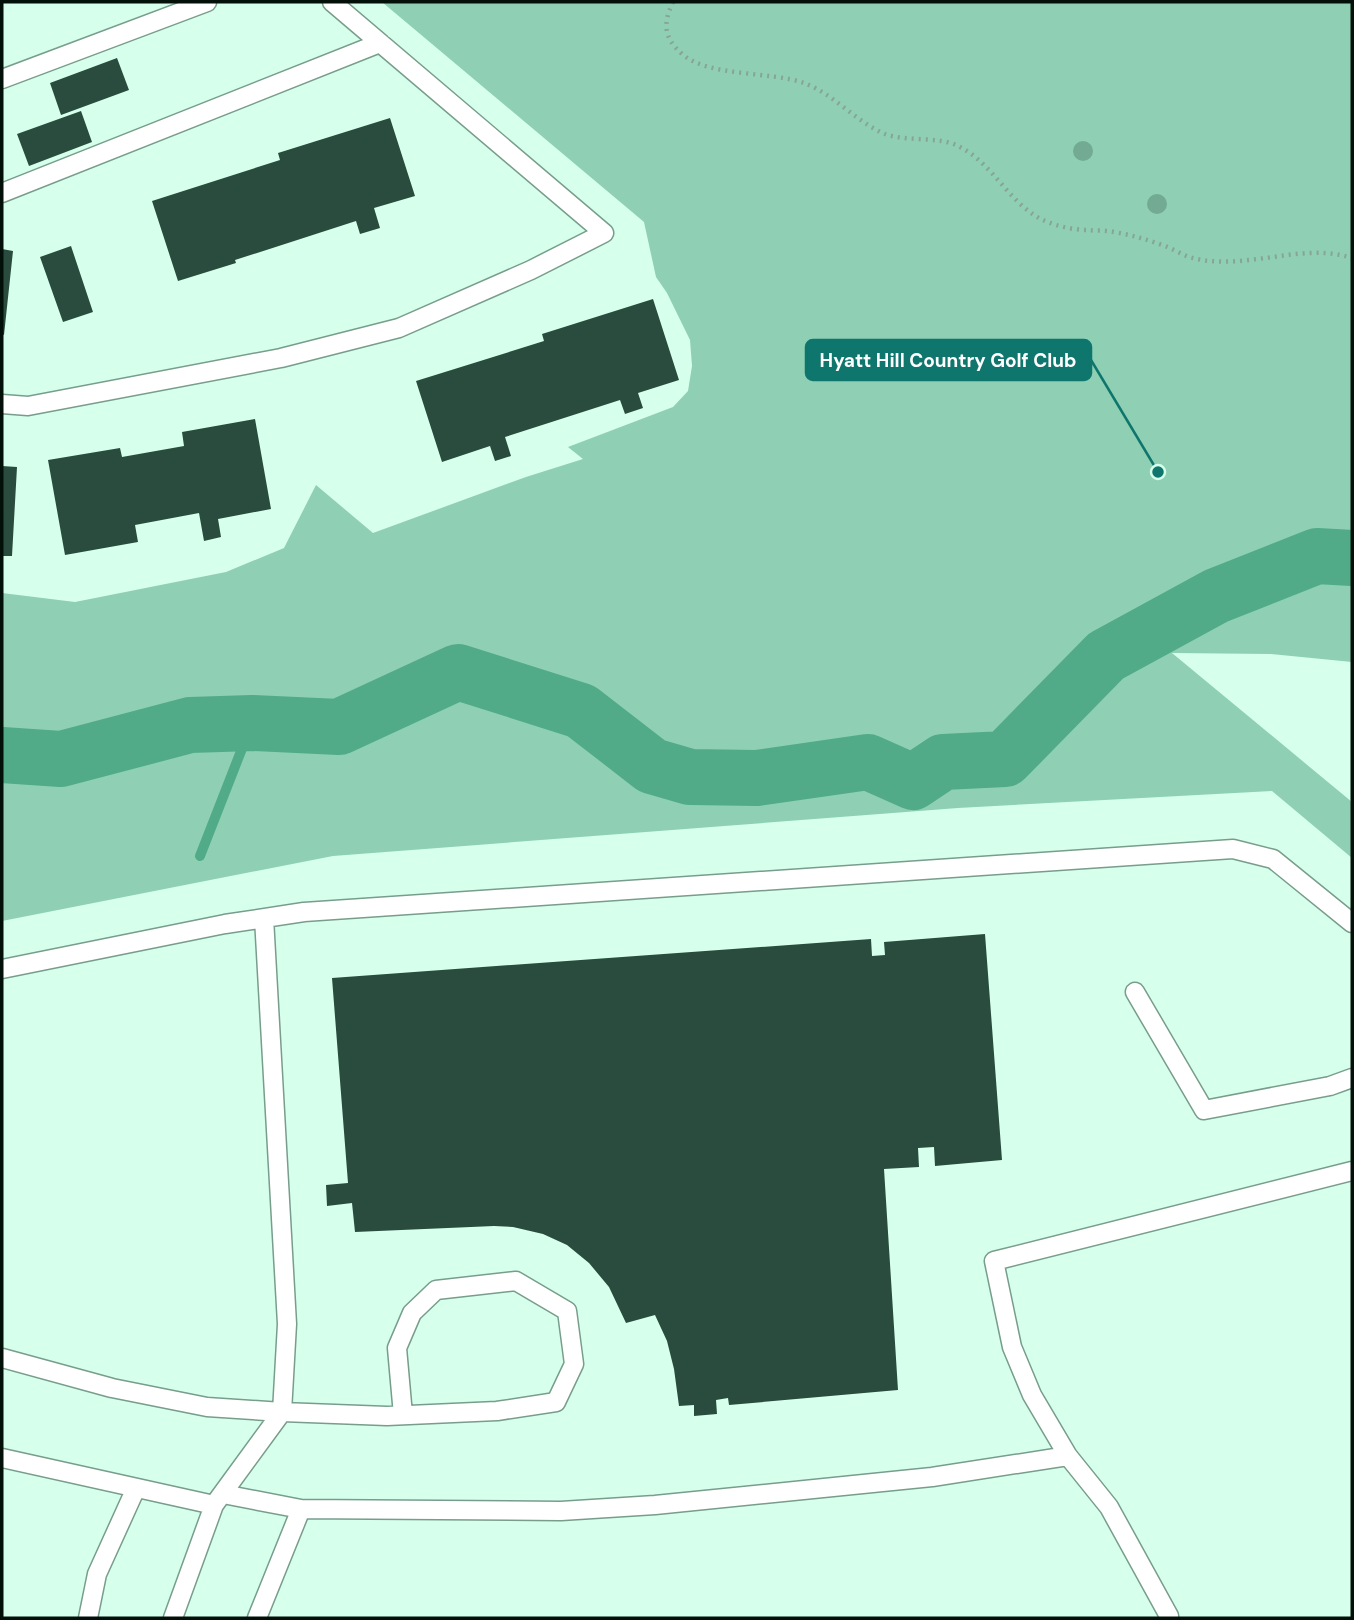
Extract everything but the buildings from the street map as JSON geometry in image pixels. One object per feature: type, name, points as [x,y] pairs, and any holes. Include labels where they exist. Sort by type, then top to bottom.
[{"type":"lane","points":[[2,79],[207,2]]},
{"type":"lane","points":[[2,404],[28,406],[268,360],[399,328],[531,270],[604,233],[332,2]]},
{"type":"lane","points":[[2,193],[380,43]]},
{"type":"lane","points":[[2,969],[225,924],[304,912],[1233,849],[1273,859],[1352,923]]},
{"type":"lane","points":[[173,1618],[218,1500],[282,1412],[287,1324],[264,918]]},
{"type":"lane","points":[[1135,992],[1204,1111],[1330,1086],[1352,1078]]},
{"type":"lane","points":[[1169,1616],[1109,1507],[1068,1456],[1032,1395],[1012,1347],[994,1261],[1352,1171]]},
{"type":"lane","points":[[2,1358],[113,1388],[207,1407],[387,1416],[497,1411],[556,1402],[575,1364],[567,1311],[516,1281],[436,1290],[412,1312],[397,1348],[402,1415]]},
{"type":"lane","points":[[2,1458],[136,1488],[301,1508],[561,1511],[655,1505],[932,1477],[1068,1456]]},
{"type":"lane","points":[[88,1618],[97,1574],[136,1488]]},
{"type":"lane","points":[[257,1618],[301,1508]]},
{"type":"path","points":[[673,2],[665,28],[670,40],[683,55],[702,65],[805,83],[885,134],[957,145],[986,166],[1023,206],[1042,220],[1074,229],[1110,231],[1142,238],[1189,257],[1209,260],[1248,262],[1319,253],[1338,253],[1352,258]]},
{"type":"green space","points":[[382,2],[1352,2],[1352,662],[1271,654],[1172,653],[1352,802],[1352,858],[1272,791],[958,808],[333,856],[2,921],[2,593],[75,602],[226,572],[284,548],[316,485],[373,533],[583,459],[568,447],[673,407],[688,391],[692,366],[690,340],[656,277],[644,222]]},
{"type":"waterway","points":[[2,755],[61,759],[190,725],[252,723],[339,727],[458,672],[581,711],[652,766],[690,777],[757,778],[868,762],[913,782],[943,762],[1005,759],[1106,656],[1216,596],[1317,556],[1352,558]]},
{"type":"waterway","points":[[200,856],[252,723]]},
{"type":"place","name":"Hyatt Hill Country Golf Club","points":[[1158,472]]}]
